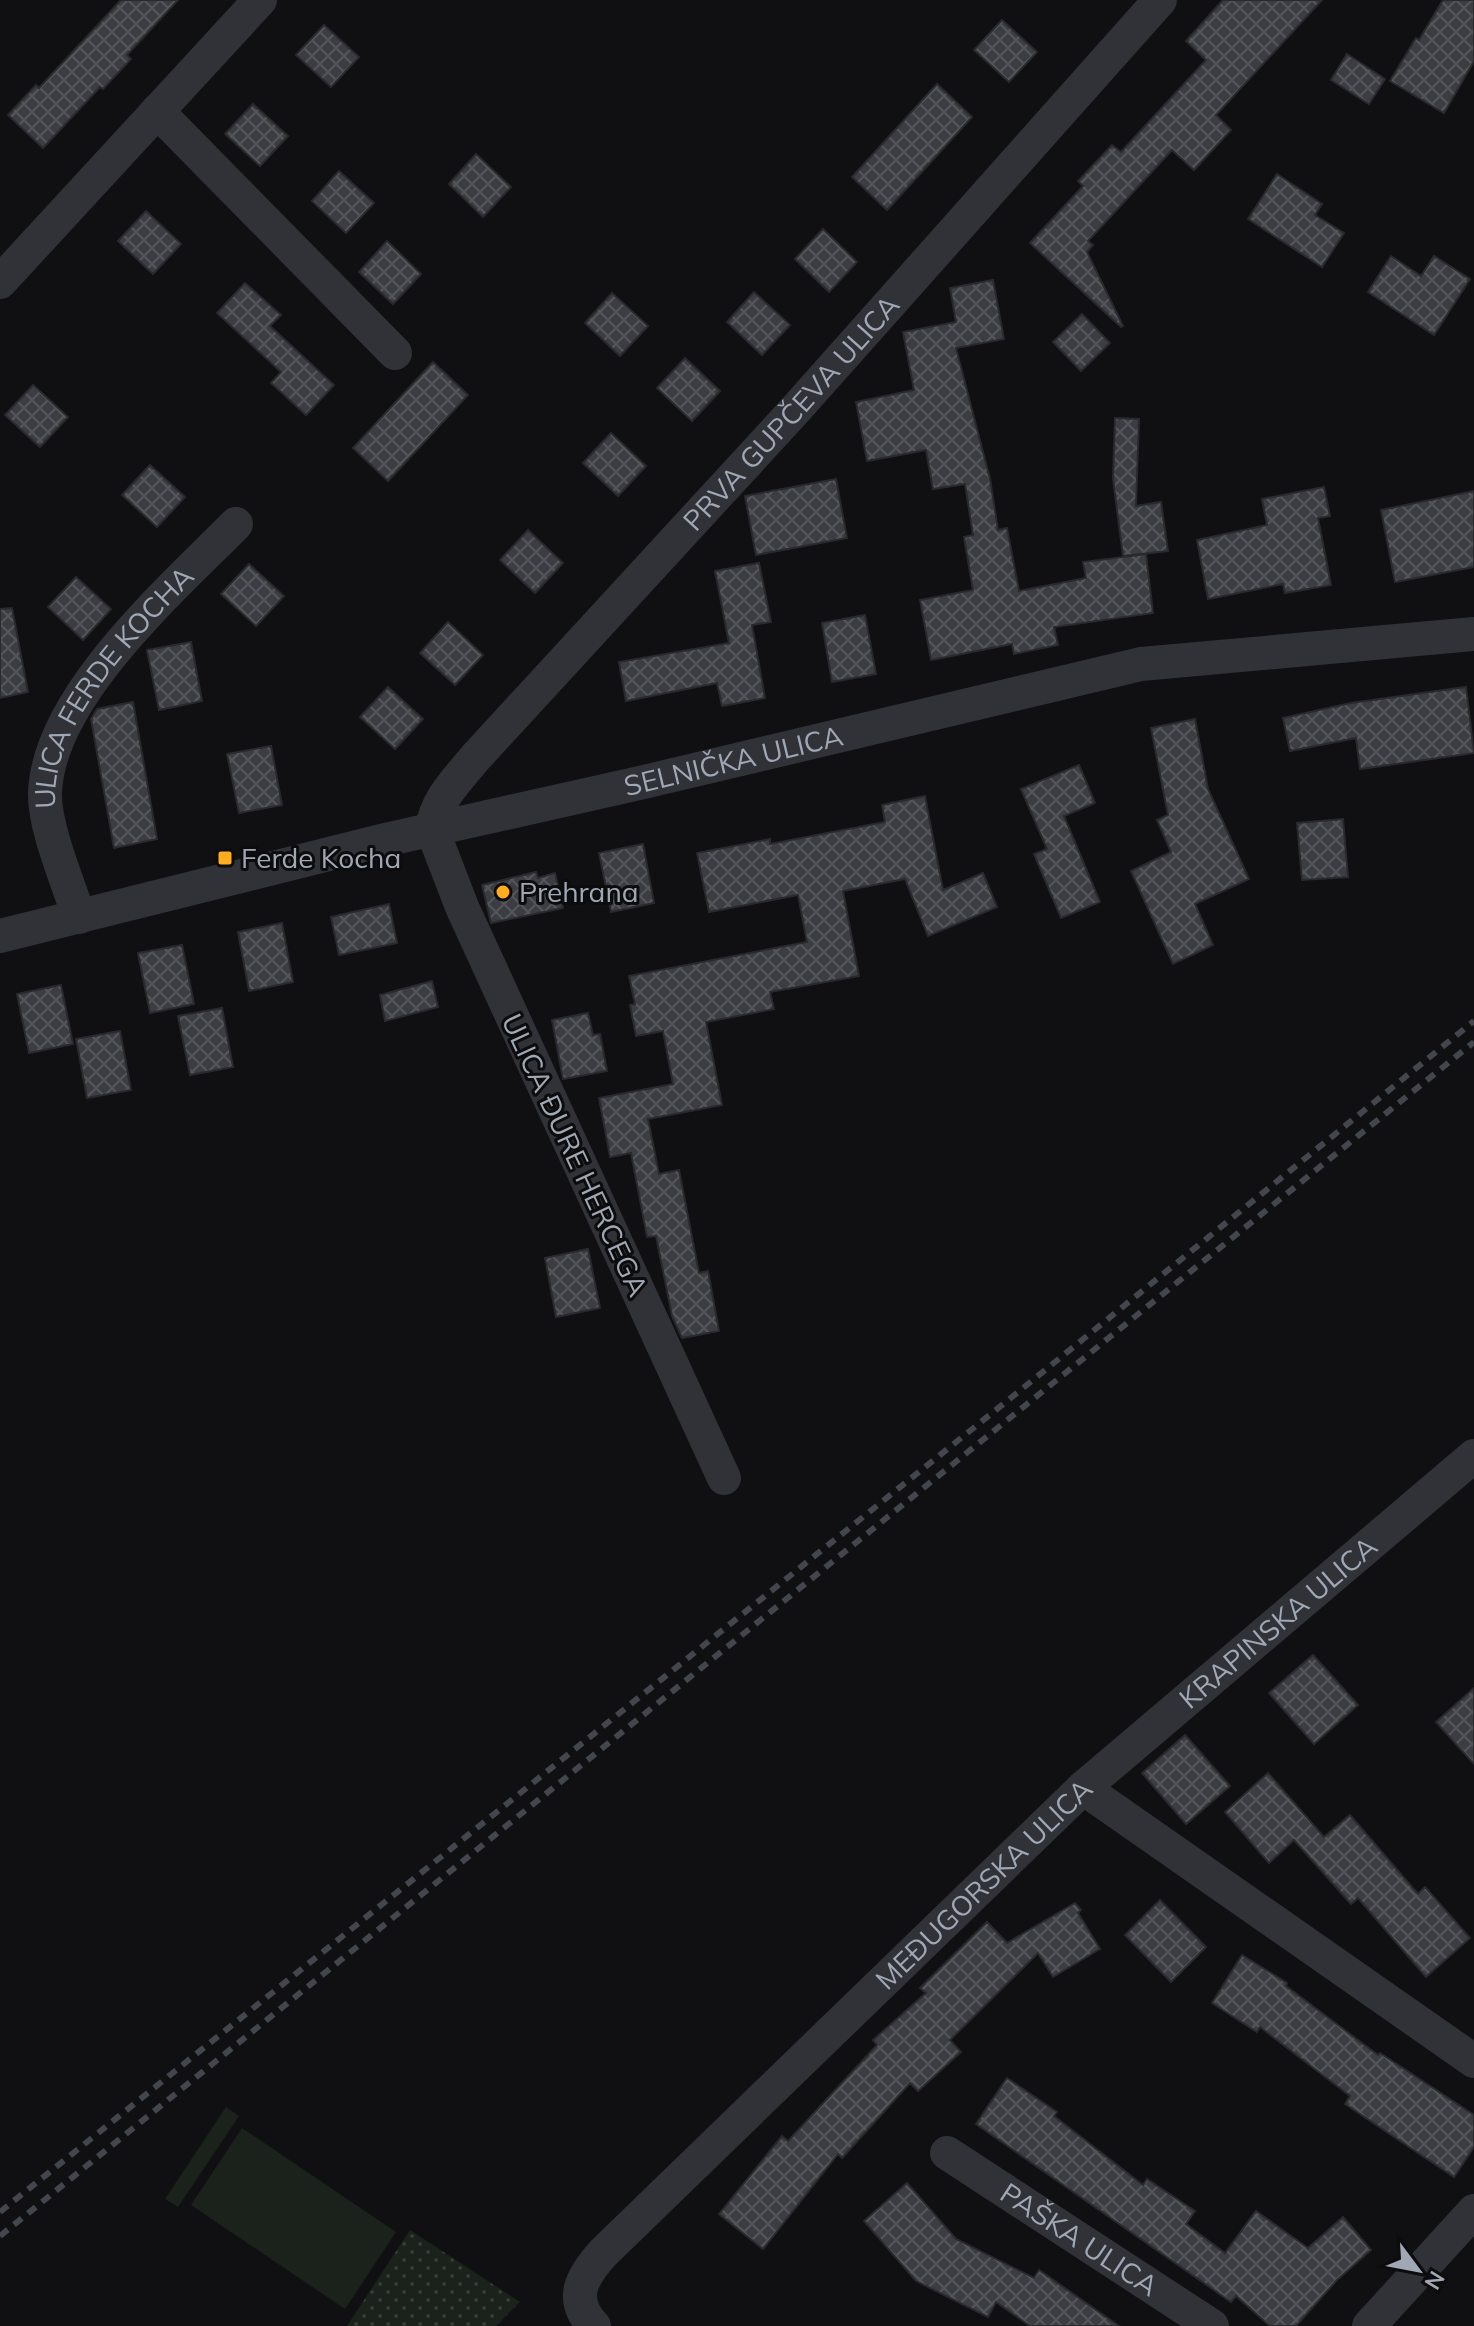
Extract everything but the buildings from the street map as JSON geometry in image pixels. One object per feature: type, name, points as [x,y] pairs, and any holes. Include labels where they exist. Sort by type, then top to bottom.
[{"type":"street","points":[[0,282],[260,0]]},
{"type":"street","name":"PRVA GUPČEVA ULICA","points":[[432,829],[438,806],[475,758],[796,409],[1160,0]]},
{"type":"street","points":[[157,111],[395,353]]},
{"type":"street","name":"ULICA FERDE KOCHA","points":[[79,917],[50,828],[44,796],[48,763],[74,706],[92,677],[236,524]]},
{"type":"street","name":"SELNIČKA ULICA","points":[[0,936],[432,829],[766,754],[1141,664],[1474,634]]},
{"type":"street","name":"ULICA ĐURE HERCEGA","points":[[432,829],[492,976],[724,1478]]},
{"type":"street","name":"KRAPINSKA ULICA","points":[[1083,1788],[1474,1456]]},
{"type":"street","name":"MEĐUGORSKA ULICA","points":[[594,2326],[580,2309],[583,2281],[591,2266],[1083,1788],[1474,2061]]},
{"type":"street","name":"PAŠKA ULICA","points":[[947,2153],[1212,2326]]},
{"type":"street","points":[[1369,2326],[1474,2211]]},
{"type":"shaded area","points":[[226,2107],[239,2116],[178,2207],[165,2199]]},
{"type":"shaded area","points":[[242,2128],[396,2232],[345,2309],[191,2205]]},
{"type":"shaded area","points":[[410,2230],[520,2302],[496,2326],[347,2326]]},
{"type":"railway","points":[[0,2212],[1474,1021]]},
{"type":"railway","points":[[0,2236],[1474,1042]]},
{"type":"place","name":"Ferde Kocha","points":[[225,858]]},
{"type":"place","name":"Prehrana","points":[[503,892]]}]
